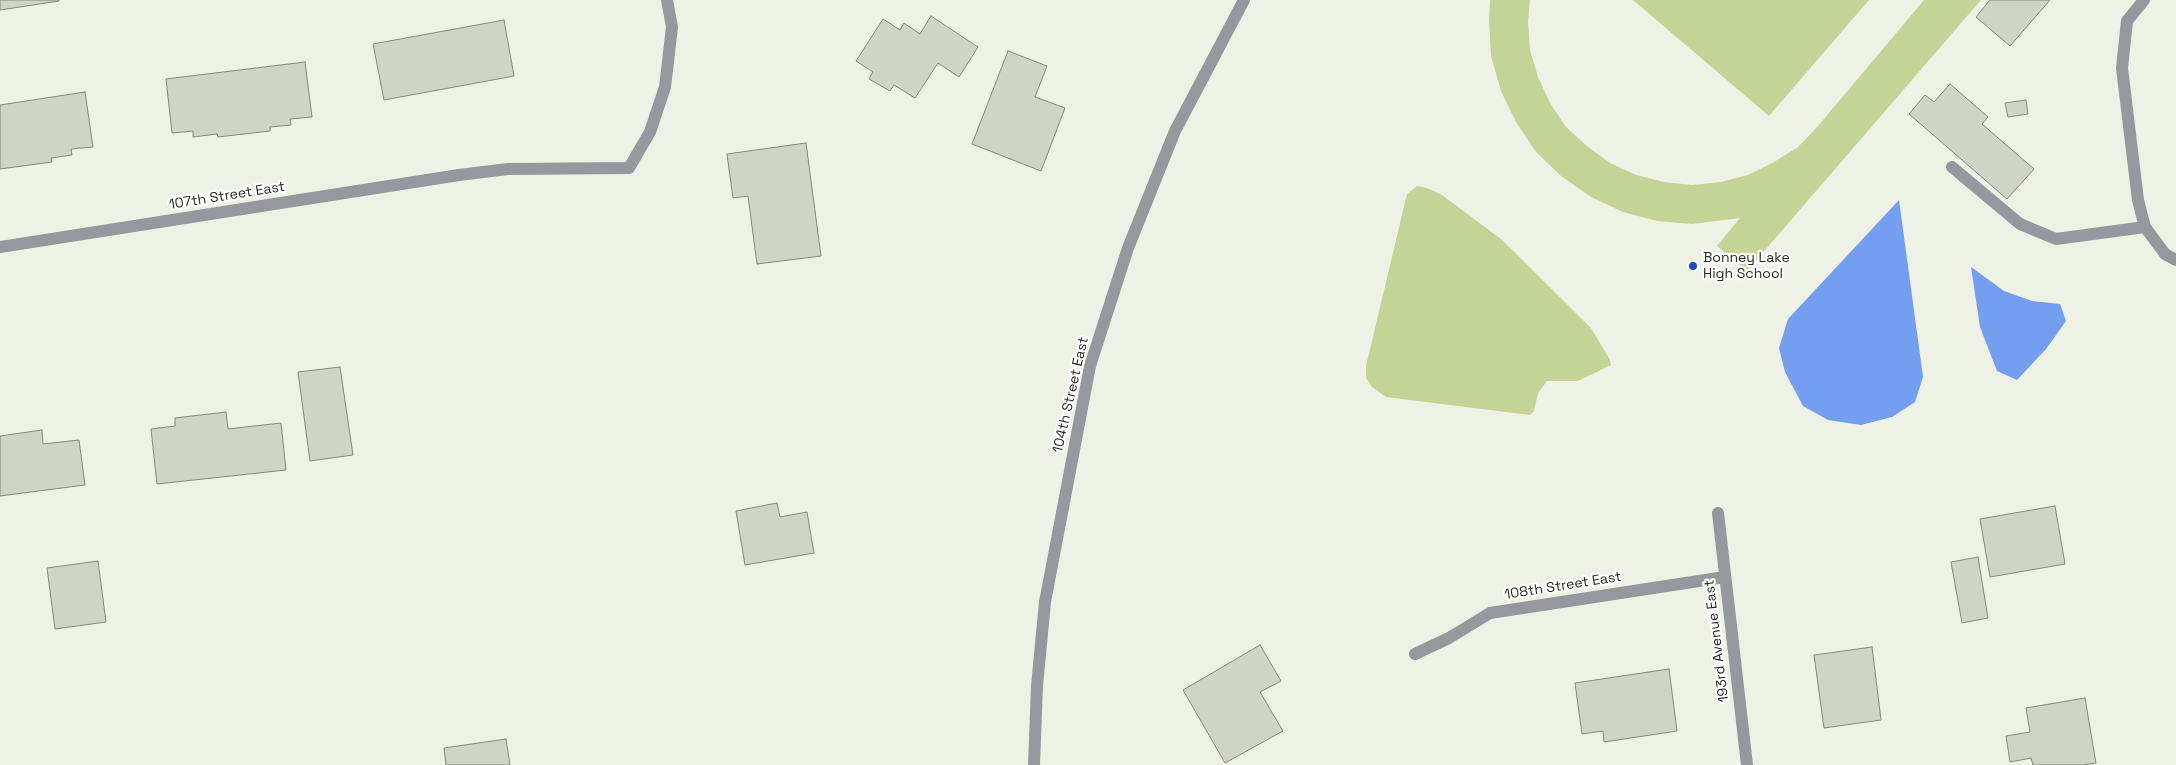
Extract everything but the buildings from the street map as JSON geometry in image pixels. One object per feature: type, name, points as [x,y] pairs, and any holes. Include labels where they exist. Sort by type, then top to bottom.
[{"type":"street","name":"107th Street East","points":[[0,247],[459,175],[508,169],[629,168],[650,132],[665,87],[672,26],[667,0]]},
{"type":"street","name":"104th Street East","points":[[1034,765],[1037,686],[1045,602],[1090,366],[1128,248],[1175,131],[1244,0]]},
{"type":"street","points":[[2144,0],[2127,21],[2122,68],[2138,200],[2145,227],[2165,254],[2176,260]]},
{"type":"street","points":[[1952,167],[2020,224],[2056,239],[2145,227]]},
{"type":"street","name":"193rd Avenue East","points":[[1718,513],[1747,765]]},
{"type":"street","name":"108th Street East","points":[[1415,654],[1449,638],[1490,612],[1724,577]]},
{"type":"green space","points":[[1490,0],[1530,0],[1528,21],[1530,50],[1538,77],[1550,103],[1566,127],[1610,163],[1636,175],[1664,182],[1692,185],[1721,182],[1748,175],[1798,147],[1818,126],[1924,0],[1981,0],[1747,271],[1717,246],[1740,218],[1692,224],[1657,221],[1623,212],[1591,197],[1561,176],[1536,152],[1516,122],[1501,91],[1491,56]]},
{"type":"green space","points":[[1633,0],[1869,0],[1769,116]]},
{"type":"green space","points":[[1417,186],[1427,188],[1442,195],[1501,239],[1591,328],[1611,365],[1578,381],[1547,381],[1538,393],[1534,411],[1530,415],[1386,397],[1372,387],[1366,378],[1366,366],[1407,194]]},
{"type":"water","points":[[1899,200],[1923,377],[1915,402],[1892,417],[1861,425],[1828,420],[1803,406],[1785,372],[1779,348],[1788,319]]},
{"type":"water","points":[[1971,267],[2004,291],[2032,301],[2060,304],[2066,321],[2046,349],[2017,380],[1997,371],[1980,327]]},
{"type":"place","name":"Bonney Lake High School","points":[[1693,266]]}]
